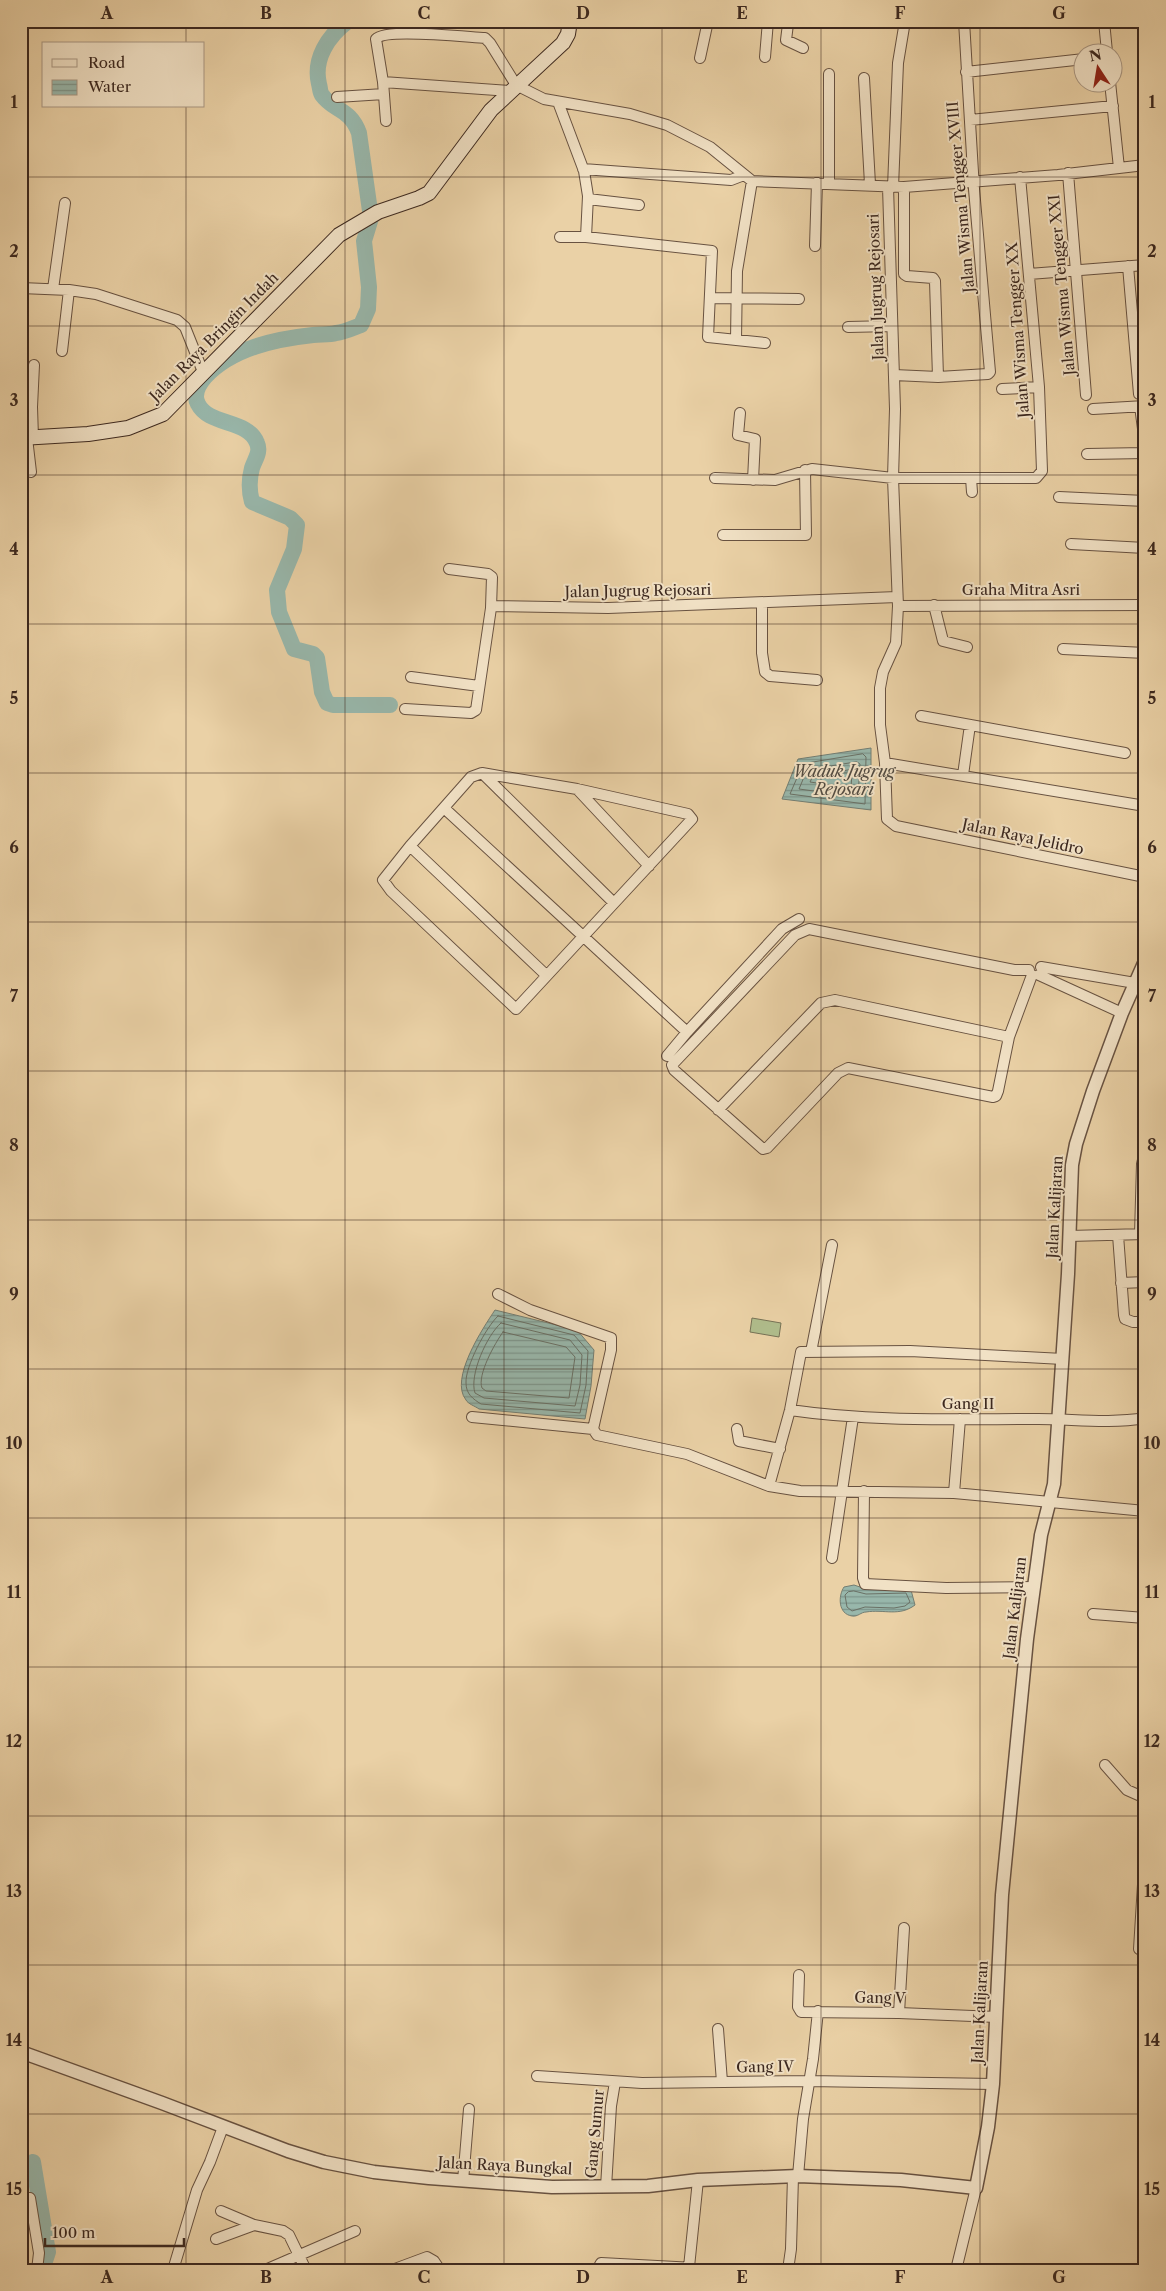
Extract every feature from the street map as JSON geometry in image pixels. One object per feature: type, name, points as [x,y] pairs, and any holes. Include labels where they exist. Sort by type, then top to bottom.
[{"type":"main road","name":"Jalan Raya Bringin Indah","points":[[27,438],[128,428],[170,409],[203,372],[339,234],[378,212],[429,193],[483,119],[513,88],[563,43],[568,34],[570,21]]},
{"type":"street","points":[[700,58],[708,21]]},
{"type":"street","points":[[765,57],[768,21]]},
{"type":"street","points":[[786,21],[788,24],[786,40],[803,48]]},
{"type":"street","name":"Jalan Jugrug Rejosari","points":[[896,826],[887,819],[885,764],[880,725],[880,688],[883,672],[896,643],[897,601],[893,478],[894,375],[890,187],[898,63],[905,21]]},
{"type":"street","name":"Jalan Wisma Tengger XVIII","points":[[938,377],[988,374],[990,370],[973,181],[964,21]]},
{"type":"street","points":[[1104,21],[1106,42]]},
{"type":"street","points":[[386,121],[383,82],[376,39],[382,35],[409,34],[485,38],[490,43],[513,88]]},
{"type":"street","points":[[966,72],[1074,60]]},
{"type":"street","points":[[829,74],[829,183]]},
{"type":"street","points":[[864,78],[870,184]]},
{"type":"street","points":[[383,82],[513,88],[544,99],[630,114],[667,125],[710,147],[748,178]]},
{"type":"street","points":[[1111,92],[1119,168]]},
{"type":"street","points":[[338,97],[384,94]]},
{"type":"street","points":[[558,102],[583,169],[588,199],[586,237]]},
{"type":"street","points":[[970,120],[1113,106]]},
{"type":"street","points":[[583,169],[730,180],[748,178],[904,187],[1145,165]]},
{"type":"street","name":"Jalan Wisma Tengger XXI","points":[[1068,173],[1086,395]]},
{"type":"street","name":"Jalan Wisma Tengger XX","points":[[971,478],[1036,478],[1042,471],[1039,387],[1020,176]]},
{"type":"street","points":[[736,340],[735,299],[737,271],[748,178]]},
{"type":"street","points":[[815,246],[818,183]]},
{"type":"street","points":[[894,375],[938,377],[935,281],[933,278],[907,276],[904,274],[904,187]]},
{"type":"street","points":[[588,199],[639,205]]},
{"type":"street","points":[[53,289],[64,203]]},
{"type":"street","points":[[560,237],[586,237],[712,250],[712,298],[708,337],[765,343]]},
{"type":"street","points":[[1029,274],[1145,265]]},
{"type":"street","points":[[1128,266],[1139,394]]},
{"type":"street","points":[[21,288],[69,290],[96,294],[177,320],[185,327],[203,372]]},
{"type":"street","points":[[62,350],[69,290]]},
{"type":"street","points":[[712,298],[799,299]]},
{"type":"street","points":[[848,327],[892,326]]},
{"type":"street","points":[[31,472],[27,438],[32,407],[34,365]]},
{"type":"street","points":[[1002,390],[1039,387]]},
{"type":"street","points":[[1093,409],[1142,406],[1145,444]]},
{"type":"street","points":[[740,413],[738,436],[754,438],[753,480]]},
{"type":"street","points":[[1087,454],[1145,453]]},
{"type":"street","points":[[715,478],[779,480],[812,469],[893,478],[971,478],[972,492]]},
{"type":"street","points":[[723,534],[806,534],[805,470]]},
{"type":"street","points":[[1059,497],[1145,501]]},
{"type":"street","points":[[1070,544],[1145,548]]},
{"type":"street","points":[[405,708],[470,713],[476,710],[493,580],[491,575],[448,569]]},
{"type":"street","name":"Jalan Jugrug Rejosari","points":[[491,606],[608,608],[897,601]]},
{"type":"street","name":"Graha Mitra Asri","points":[[897,601],[934,605],[1145,605]]},
{"type":"street","points":[[762,603],[762,653],[765,672],[770,676],[817,680]]},
{"type":"street","points":[[934,605],[943,641],[966,647]]},
{"type":"street","points":[[1063,649],[1145,653]]},
{"type":"street","points":[[411,677],[479,686]]},
{"type":"street","points":[[921,716],[1125,753]]},
{"type":"street","points":[[962,775],[970,725]]},
{"type":"street","points":[[885,764],[1145,806]]},
{"type":"street","points":[[482,773],[614,903]]},
{"type":"street","points":[[482,773],[577,789],[690,815],[691,822],[516,1008],[391,891],[384,883],[384,877],[471,777],[482,773]]},
{"type":"street","points":[[577,789],[649,866]]},
{"type":"street","points":[[444,808],[687,1032]]},
{"type":"street","name":"Jalan Raya Jelidro","points":[[896,826],[1145,877]]},
{"type":"street","points":[[410,846],[546,975]]},
{"type":"street","points":[[667,1056],[782,929],[799,919]]},
{"type":"street","points":[[1035,972],[1009,1037],[998,1091],[993,1097],[848,1068],[838,1073],[767,1148],[762,1149],[674,1070],[674,1062],[795,935],[809,929],[1014,970],[1035,972],[1135,983]]},
{"type":"street","name":"Jalan Kalijaran","points":[[956,2270],[976,2188],[988,2127],[993,2084],[1002,1895],[1008,1834],[1034,1587],[1041,1535],[1054,1484],[1074,1153],[1093,1091],[1122,1012],[1145,961]]},
{"type":"street","points":[[1035,972],[1122,1012]]},
{"type":"street","points":[[738,976],[748,985]]},
{"type":"street","points":[[718,1110],[821,1003],[826,1001],[835,1000],[1009,1037]]},
{"type":"street","points":[[1069,1236],[1143,1234],[1142,1164],[1145,1152]]},
{"type":"street","points":[[1118,1235],[1125,1318],[1141,1322]]},
{"type":"street","points":[[811,1352],[832,1245]]},
{"type":"street","points":[[1121,1283],[1145,1282]]},
{"type":"street","points":[[498,1294],[530,1310],[611,1338],[611,1350],[593,1429],[597,1435],[687,1454],[769,1486],[800,1491],[954,1493],[1145,1511]]},
{"type":"street","points":[[769,1486],[790,1410],[801,1352],[910,1351],[1063,1358]]},
{"type":"street","name":"Gang II","points":[[790,1410],[853,1417],[1058,1419],[1102,1422],[1145,1418]]},
{"type":"street","points":[[472,1417],[593,1429]]},
{"type":"street","points":[[832,1558],[853,1417]]},
{"type":"street","points":[[954,1493],[960,1419]]},
{"type":"street","points":[[737,1429],[739,1441],[780,1449]]},
{"type":"street","points":[[864,1491],[863,1578],[866,1584],[946,1588],[1034,1587]]},
{"type":"street","points":[[1093,1614],[1145,1618]]},
{"type":"street","points":[[1105,1766],[1127,1790],[1145,1798]]},
{"type":"street","points":[[1139,1949],[1145,1852]]},
{"type":"street","points":[[899,2013],[904,1928]]},
{"type":"street","name":"Gang V","points":[[799,1975],[799,2010],[997,2017]]},
{"type":"street","points":[[788,2270],[795,2176],[818,2011]]},
{"type":"street","points":[[718,2029],[722,2082]]},
{"type":"street","name":"Jalan Raya Bungkal","points":[[21,2052],[223,2127],[324,2162],[384,2173],[552,2187],[648,2186],[698,2180],[795,2176],[901,2180],[976,2188]]},
{"type":"street","name":"Gang IV","points":[[537,2076],[615,2082],[809,2081],[993,2084]]},
{"type":"street","name":"Gang Sumur","points":[[606,2187],[611,2106],[615,2082]]},
{"type":"street","points":[[463,2181],[469,2109]]},
{"type":"street","points":[[173,2270],[194,2198],[223,2127]]},
{"type":"street","points":[[689,2267],[698,2180]]},
{"type":"street","points":[[30,2198],[39,2253],[37,2270]]},
{"type":"street","points":[[221,2210],[254,2225],[283,2231],[288,2235],[300,2254],[306,2270]]},
{"type":"street","points":[[216,2239],[254,2225]]},
{"type":"street","points":[[265,2270],[355,2231]]},
{"type":"street","points":[[392,2270],[421,2257],[432,2258],[440,2270]]},
{"type":"street","points":[[597,2270],[601,2263],[732,2270]]},
{"type":"green space","points":[[752,1318],[781,1323],[779,1337],[750,1332]]},
{"type":"water","name":"Waduk Jugrug Rejosari","points":[[871,748],[871,810],[782,799],[798,759]]},
{"type":"water","points":[[495,1310],[577,1330],[594,1350],[591,1386],[585,1419],[479,1409],[467,1401],[462,1391],[465,1367],[476,1341]]},
{"type":"water","points":[[854,1585],[866,1589],[911,1590],[915,1605],[909,1609],[897,1612],[873,1611],[854,1616],[847,1615],[840,1604],[841,1595],[844,1587]]},
{"type":"waterway","points":[[348,21],[328,41],[320,57],[318,75],[321,94],[351,119],[359,133],[371,218],[364,241],[369,287],[368,309],[361,325],[349,330],[333,334],[284,339],[241,352],[216,367],[205,377],[199,386],[196,397],[203,411],[219,420],[246,430],[257,443],[258,452],[252,468],[250,481],[252,502],[290,518],[297,525],[294,549],[277,590],[279,612],[294,649],[313,654],[317,658],[322,692],[327,703],[333,705],[390,705]]},
{"type":"waterway","points":[[33,2162],[48,2252],[42,2270]]}]
